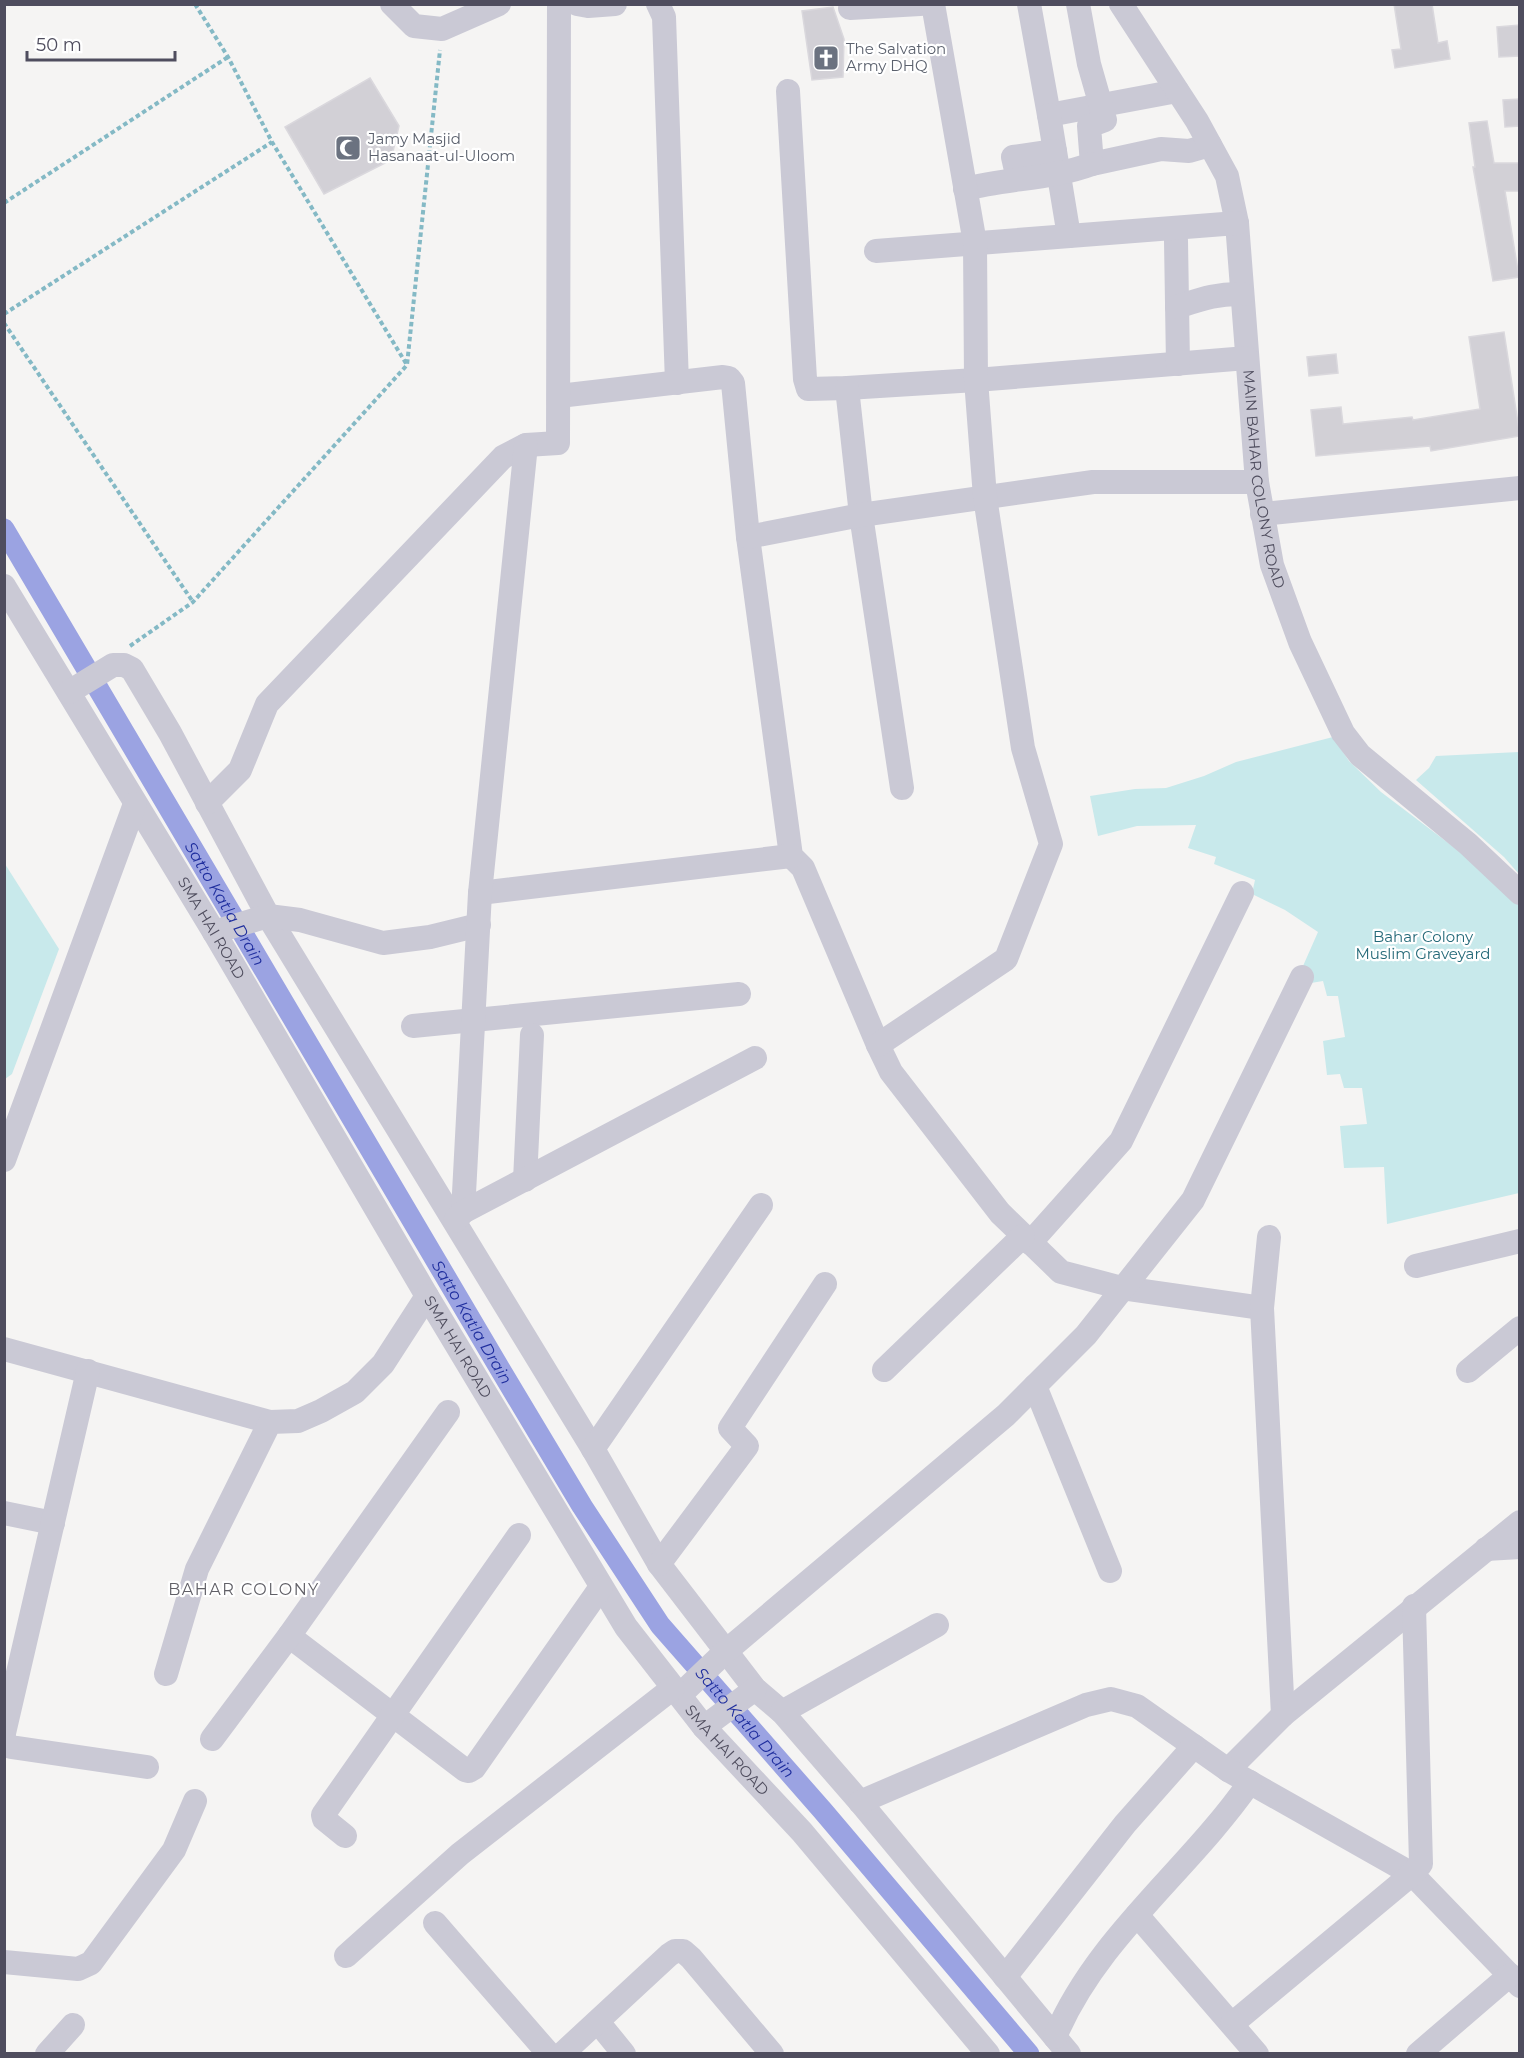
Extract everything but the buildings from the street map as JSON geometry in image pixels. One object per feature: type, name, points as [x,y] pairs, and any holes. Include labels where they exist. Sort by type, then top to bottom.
[{"type":"street","points":[[392,4],[414,26],[442,29],[499,4]]},
{"type":"street","points":[[207,803],[240,770],[267,704],[503,457],[526,445],[558,443],[559,4]]},
{"type":"street","points":[[577,4],[588,6],[615,4]]},
{"type":"street","points":[[658,4],[664,17],[678,382]]},
{"type":"street","points":[[850,8],[921,4]]},
{"type":"street","points":[[878,1045],[1006,959],[1051,844],[1023,748],[985,497],[976,380],[975,243],[933,4]]},
{"type":"street","points":[[1029,4],[1069,236]]},
{"type":"street","points":[[1078,4],[1089,64],[1105,120],[1089,126],[1092,164]]},
{"type":"street","name":"MAIN BAHAR COLONY ROAD","points":[[1121,4],[1177,91],[1227,176],[1236,223],[1257,482],[1262,514],[1272,565],[1300,642],[1343,733],[1360,755],[1468,843],[1520,893]]},
{"type":"street","points":[[788,91],[805,379],[808,389],[976,380],[1247,358]]},
{"type":"street","points":[[1049,115],[1177,91]]},
{"type":"street","points":[[965,189],[1017,179],[1057,162],[1077,170],[1092,164],[1161,150],[1189,151],[1210,145]]},
{"type":"street","points":[[876,251],[1236,223]]},
{"type":"street","points":[[1176,242],[1178,364]]},
{"type":"street","points":[[1177,307],[1212,295],[1242,294]]},
{"type":"street","points":[[559,396],[723,377],[729,378],[733,383],[748,537],[791,856],[803,868],[891,1072],[1000,1214],[1061,1272],[1122,1288],[1262,1308]]},
{"type":"street","points":[[847,388],[861,515],[902,788]]},
{"type":"street","points":[[459,1217],[474,1019],[480,893],[526,445]]},
{"type":"street","points":[[748,537],[861,515],[1093,482],[1257,482]]},
{"type":"street","points":[[1262,514],[1520,488]]},
{"type":"street","name":"SMA HAI ROAD","points":[[8,598],[74,689],[135,804],[220,930],[427,1296],[626,1627],[710,1723],[988,2054]]},
{"type":"street","points":[[74,689],[113,665],[124,664],[132,669],[170,733],[207,803],[261,917],[459,1217],[659,1564],[720,1657],[747,1695],[782,1712],[1062,2045]]},
{"type":"street","points":[[4,1160],[135,804]]},
{"type":"street","points":[[480,893],[791,856]]},
{"type":"street","points":[[884,1370],[1027,1239],[1121,1141],[1242,893]]},
{"type":"street","points":[[220,930],[261,917],[300,920],[382,943],[430,937],[479,925]]},
{"type":"street","points":[[346,1956],[460,1854],[680,1690],[720,1657],[1006,1415],[1086,1335],[1193,1200],[1302,977]]},
{"type":"street","points":[[413,1026],[739,994]]},
{"type":"street","points":[[525,1180],[532,1035]]},
{"type":"street","points":[[459,1217],[755,1058]]},
{"type":"street","points":[[592,1449],[760,1205]]},
{"type":"street","points":[[1269,1238],[1262,1308],[1283,1715]]},
{"type":"street","points":[[1416,1266],[1520,1241]]},
{"type":"street","points":[[659,1564],[747,1446],[730,1428],[825,1284]]},
{"type":"street","points":[[4,1349],[270,1422],[298,1421],[355,1392],[382,1364],[427,1296]]},
{"type":"street","points":[[1468,1371],[1520,1328]]},
{"type":"street","points":[[4,1733],[88,1371]]},
{"type":"street","points":[[1035,1386],[1110,1571]]},
{"type":"street","points":[[212,1739],[289,1636],[448,1412]]},
{"type":"street","points":[[166,1674],[197,1569],[270,1422]]},
{"type":"street","points":[[4,1513],[53,1523]]},
{"type":"street","points":[[1228,1770],[1283,1715],[1520,1522]]},
{"type":"street","points":[[345,1836],[322,1815],[519,1535]]},
{"type":"street","points":[[1486,1549],[1520,1547]]},
{"type":"street","points":[[289,1636],[465,1770],[469,1770],[474,1768],[601,1587]]},
{"type":"street","points":[[1232,2024],[1412,1874],[1420,1864],[1414,1606]]},
{"type":"street","points":[[782,1712],[937,1625]]},
{"type":"street","points":[[710,1723],[747,1695]]},
{"type":"street","points":[[860,1802],[1086,1705],[1111,1698],[1137,1706],[1228,1770],[1412,1874],[1515,1981],[1418,2054]]},
{"type":"street","points":[[4,1738],[11,1747],[147,1767]]},
{"type":"street","points":[[1005,1977],[1125,1824],[1194,1746]]},
{"type":"street","points":[[1062,2045],[1075,1995],[1094,1967],[1229,1810],[1250,1782]]},
{"type":"street","points":[[4,1962],[78,1969],[91,1963],[174,1850],[195,1801]]},
{"type":"street","points":[[1137,1915],[1257,2054]]},
{"type":"street","points":[[435,1923],[549,2054]]},
{"type":"street","points":[[562,2054],[675,1951],[683,1951],[691,1958],[772,2054]]},
{"type":"street","points":[[598,2022],[624,2054]]},
{"type":"street","points":[[47,2054],[73,2025]]},
{"type":"path","points":[[195,4],[228,57],[272,142],[407,365]]},
{"type":"path","points":[[113,665],[116,656],[193,602],[407,365],[442,29]]},
{"type":"path","points":[[4,203],[228,57]]},
{"type":"path","points":[[4,314],[272,142]]},
{"type":"path","points":[[4,323],[193,602]]},
{"type":"green space","name":"Bahar Colony Muslim Graveyard","points":[[1333,737],[1349,761],[1381,792],[1480,867],[1519,905],[1519,1193],[1387,1224],[1384,1167],[1344,1168],[1340,1126],[1367,1124],[1362,1088],[1344,1088],[1340,1074],[1327,1075],[1323,1041],[1345,1037],[1338,996],[1327,996],[1323,981],[1311,983],[1303,966],[1318,932],[1285,910],[1252,894],[1255,880],[1214,864],[1216,857],[1188,848],[1196,825],[1137,826],[1098,836],[1090,796],[1135,789],[1166,788],[1204,776],[1236,762]]},
{"type":"green space","points":[[1520,752],[1519,874],[1504,857],[1416,780],[1429,768],[1436,756]]},
{"type":"green space","points":[[5,864],[59,949],[12,1074],[5,1079]]},
{"type":"waterway","name":"Satto Katla Drain","points":[[4,529],[500,1369],[582,1506],[660,1625],[823,1811],[1029,2054]]},
{"type":"place","name":"The Salvation Army DHQ","points":[[826,58]]},
{"type":"place","name":"Jamy Masjid Hasanaat-ul-Uloom","points":[[348,148]]},
{"type":"district","name":"BAHAR COLONY","points":[[244,1589]]}]
